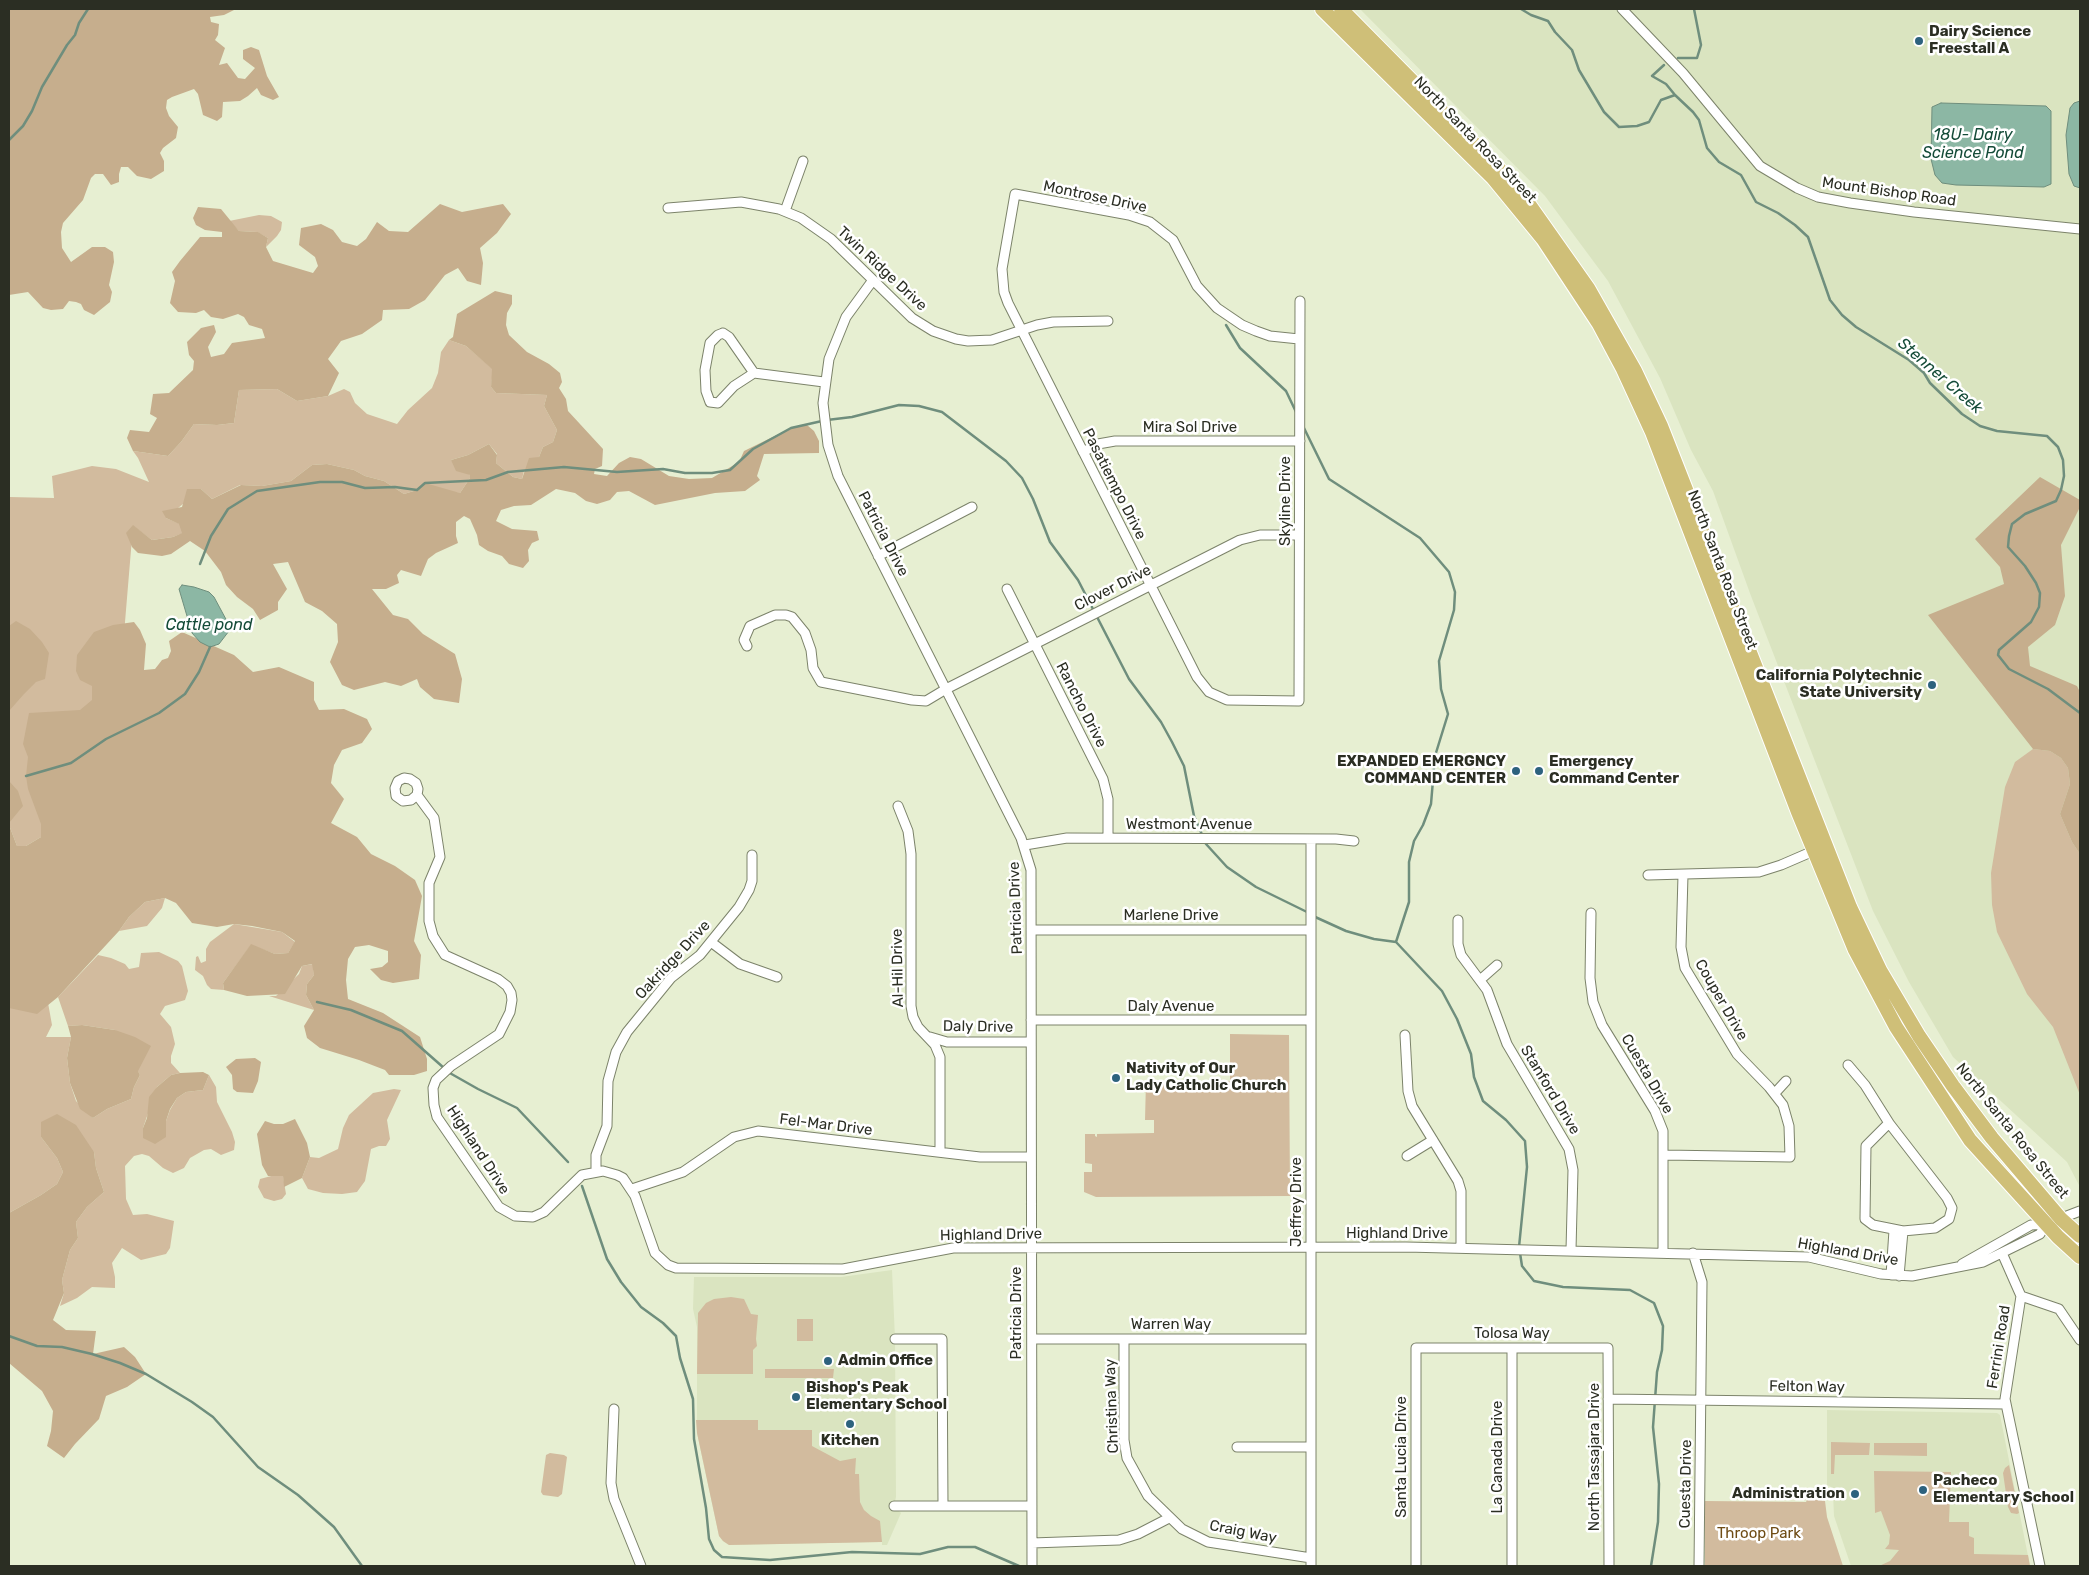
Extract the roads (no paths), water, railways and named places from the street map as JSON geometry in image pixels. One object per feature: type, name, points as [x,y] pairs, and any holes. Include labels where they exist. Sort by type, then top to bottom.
[{"type":"highway","name":"North Santa Rosa Street","points":[[1322,9],[1493,178],[1543,239],[1599,324],[1623,369],[1652,432],[1820,848],[1880,970],[1919,1036],[1992,1138],[2061,1219],[2080,1236]]},
{"type":"highway","name":"North Santa Rosa Street","points":[[1341,9],[1477,145],[1526,200],[1569,258],[1612,328],[1635,370],[1661,426],[1820,848],[1855,950],[1896,1027],[1970,1140],[2058,1237],[2080,1257]]},
{"type":"street","name":"Mount Bishop Road","points":[[1622,9],[1683,74],[1760,166],[1797,188],[1818,197],[1850,203],[2080,229]]},
{"type":"street","points":[[785,211],[803,161]]},
{"type":"street","name":"Pasatiempo Drive","points":[[1015,194],[1004,258],[1003,281],[1008,303],[1197,677],[1209,692],[1227,700],[1299,701]]},
{"type":"street","name":"Montrose Drive","points":[[1015,194],[1129,215],[1150,222],[1173,240],[1197,286],[1223,313],[1256,332],[1277,337],[1300,339]]},
{"type":"street","name":"Twin Ridge Drive","points":[[668,208],[741,202],[760,204],[785,211],[817,228],[912,318],[944,336],[980,342],[1004,338],[1036,325],[1053,322],[1108,321]]},
{"type":"street","name":"Patricia Drive","points":[[873,280],[852,307],[839,330],[829,359],[824,382],[825,435],[834,466],[1025,845],[1031,870],[1032,1566]]},
{"type":"street","name":"Skyline Drive","points":[[1299,701],[1300,301]]},
{"type":"street","points":[[754,373],[729,337],[723,333],[710,343],[705,370],[706,391],[710,402],[718,403],[734,386],[754,373],[824,382]]},
{"type":"street","name":"Mira Sol Drive","points":[[1082,452],[1098,444],[1114,441],[1300,441]]},
{"type":"street","points":[[878,556],[972,507]]},
{"type":"street","name":"Clover Drive","points":[[747,646],[744,640],[750,626],[776,615],[786,614],[792,617],[805,633],[811,650],[813,668],[816,677],[821,682],[912,700],[926,701],[1034,644],[1246,538],[1260,535],[1300,535]]},
{"type":"street","name":"Rancho Drive","points":[[1006,589],[1103,779],[1108,799],[1108,838]]},
{"type":"street","name":"Highland Drive","points":[[416,795],[434,818],[440,857],[429,883],[429,921],[433,936],[445,955],[498,979],[511,993],[512,1000],[510,1012],[499,1034],[451,1066],[436,1080],[433,1088],[434,1105],[438,1117],[495,1202],[504,1211],[515,1216],[533,1217],[544,1212],[582,1175],[596,1172]]},
{"type":"street","name":"Al-Hil Drive","points":[[898,806],[908,831],[911,854],[911,1006],[913,1017],[918,1027],[935,1045],[940,1057],[940,1152]]},
{"type":"street","name":"Westmont Avenue","points":[[1025,845],[1051,839],[1108,838],[1312,838],[1354,841]]},
{"type":"street","name":"Jeffrey Drive","points":[[1311,1562],[1312,838]]},
{"type":"street","points":[[1648,875],[1759,872],[1781,865],[1820,848]]},
{"type":"street","name":"Oakridge Drive","points":[[596,1172],[596,1154],[607,1126],[608,1081],[616,1052],[627,1032],[671,978],[693,961],[739,907],[749,890],[753,871],[752,855]]},
{"type":"street","name":"Couper Drive","points":[[1664,1155],[1790,1157],[1790,1126],[1783,1105],[1775,1093],[1737,1054],[1687,974],[1682,954],[1683,875]]},
{"type":"street","name":"Cuesta Drive","points":[[1591,914],[1590,978],[1593,1002],[1602,1025],[1658,1117],[1664,1138],[1662,1252]]},
{"type":"street","name":"Stanford Drive","points":[[1458,920],[1458,944],[1461,955],[1480,980],[1491,1000],[1506,1044],[1569,1149],[1573,1170],[1571,1250]]},
{"type":"street","name":"Marlene Drive","points":[[1031,930],[1311,930]]},
{"type":"street","points":[[710,942],[740,964],[777,977]]},
{"type":"street","points":[[1480,980],[1497,965]]},
{"type":"street","name":"Daly Avenue","points":[[1031,1020],[1311,1020]]},
{"type":"street","name":"Daly Drive","points":[[926,1035],[936,1040],[947,1042],[1031,1042]]},
{"type":"street","points":[[1405,1035],[1409,1096],[1412,1106],[1458,1182],[1461,1191],[1461,1248]]},
{"type":"street","points":[[1848,1065],[1865,1085],[1889,1123],[1952,1208],[1949,1219],[1934,1228],[1898,1230],[1873,1225],[1865,1219],[1866,1146],[1889,1123]]},
{"type":"street","points":[[1775,1093],[1786,1081]]},
{"type":"street","name":"Fel-Mar Drive","points":[[632,1189],[683,1172],[734,1137],[750,1132],[766,1131],[980,1157],[1031,1157]]},
{"type":"street","points":[[1407,1156],[1433,1140]]},
{"type":"street","points":[[596,1172],[617,1175],[632,1189]]},
{"type":"street","name":"Highland Drive","points":[[632,1189],[655,1252],[668,1265],[676,1268],[843,1269],[939,1249],[1461,1248],[1809,1257],[1895,1275],[1925,1275],[1983,1262],[2040,1234],[2046,1224]]},
{"type":"street","name":"Highland Drive","points":[[1951,1270],[2031,1225],[2046,1224],[2080,1211]]},
{"type":"street","points":[[1895,1275],[1898,1230]]},
{"type":"street","name":"Ferrini Road","points":[[2002,1253],[2021,1296],[2005,1399],[2040,1566]]},
{"type":"street","name":"Cuesta Drive","points":[[1693,1254],[1702,1282],[1699,1566]]},
{"type":"street","points":[[2021,1296],[2059,1309],[2080,1340]]},
{"type":"street","points":[[895,1339],[942,1339],[942,1506]]},
{"type":"street","name":"Warren Way","points":[[1032,1339],[1311,1339]]},
{"type":"street","name":"Christina Way","points":[[1124,1339],[1124,1440],[1127,1458],[1148,1496],[1169,1518]]},
{"type":"street","name":"Tolosa Way","points":[[1416,1348],[1608,1348]]},
{"type":"street","name":"Santa Lucia Drive","points":[[1416,1348],[1416,1566]]},
{"type":"street","name":"La Canada Drive","points":[[1512,1348],[1512,1566]]},
{"type":"street","name":"North Tassajara Drive","points":[[1608,1348],[1609,1566]]},
{"type":"street","name":"Felton Way","points":[[1608,1399],[2006,1404]]},
{"type":"street","points":[[614,1408],[611,1484],[614,1499],[641,1566]]},
{"type":"street","points":[[1237,1447],[1311,1447]]},
{"type":"street","points":[[894,1506],[1032,1506]]},
{"type":"street","points":[[1032,1543],[1119,1540],[1138,1534],[1169,1518]]},
{"type":"street","name":"Craig Way","points":[[1169,1518],[1182,1530],[1208,1542],[1311,1562]]},
{"type":"water","points":[[2080,101],[2080,188],[2074,186],[2069,174],[2066,135],[2070,108],[2074,103]]},
{"type":"water","name":"18U- Dairy Science Pond","points":[[1941,103],[2046,106],[2051,111],[2051,184],[2044,187],[1942,183],[1935,175],[1931,159],[1932,107]]},
{"type":"water","name":"Cattle pond","points":[[182,585],[209,592],[214,597],[228,623],[229,631],[219,644],[210,647],[200,642],[192,633],[179,589]]},
{"type":"waterway","points":[[9,140],[23,126],[32,111],[42,87],[75,35],[79,23],[88,9]]},
{"type":"waterway","name":"Stenner Creek","points":[[1521,9],[1548,21],[1555,32],[1572,50],[1579,70],[1604,112],[1619,127],[1637,126],[1649,122],[1661,100],[1675,95]]},
{"type":"waterway","points":[[1678,58],[1697,58],[1701,45],[1694,9]]},
{"type":"waterway","name":"Stenner Creek","points":[[1664,65],[1652,76],[1666,84],[1693,112],[1699,120],[1707,148],[1719,162],[1741,175],[1756,202],[1778,213],[1808,237],[1830,300],[1842,315],[1856,327],[1909,360],[1924,373],[1930,383],[1962,414],[1980,426],[1997,431],[2047,436],[2058,447],[2063,460],[2064,476],[2056,501],[2025,514],[2012,524],[2009,536],[2008,547],[2025,566],[2036,583],[2040,593],[2039,607],[2031,622],[1999,650],[1998,655],[2009,669],[2048,689],[2080,713]]},
{"type":"waterway","points":[[1226,325],[1240,348],[1286,391],[1297,414]]},
{"type":"waterway","points":[[827,420],[852,417],[899,405],[919,406],[942,412],[1006,461],[1022,478],[1033,499],[1050,542],[1078,580],[1129,679],[1161,722],[1172,742],[1184,766],[1194,816],[1206,844],[1227,867],[1256,887],[1309,913]]},
{"type":"waterway","points":[[200,564],[211,536],[228,509],[257,491],[320,482],[342,482],[365,488],[395,487],[417,490],[425,483],[486,480],[508,472],[564,467],[617,472],[663,469],[685,473],[712,473],[730,470],[753,449],[791,428],[822,421]]},
{"type":"waterway","points":[[1303,426],[1329,479],[1420,538],[1449,572],[1455,592],[1454,610],[1439,661],[1441,689],[1448,714],[1435,756],[1431,804],[1414,841],[1409,862],[1409,902],[1396,942]]},
{"type":"waterway","points":[[26,776],[71,763],[106,739],[159,713],[185,694],[199,672],[210,647]]},
{"type":"waterway","points":[[1313,916],[1346,931],[1374,939],[1396,942],[1442,991],[1457,1019],[1471,1054],[1474,1077],[1483,1101],[1506,1120],[1525,1141],[1527,1167],[1519,1247]]},
{"type":"waterway","points":[[317,1002],[351,1010],[402,1031],[444,1068]]},
{"type":"waterway","points":[[448,1072],[517,1108],[568,1162]]},
{"type":"waterway","points":[[582,1186],[607,1259],[621,1282],[641,1307],[663,1323],[676,1336],[680,1358],[693,1399],[694,1439],[706,1508],[709,1539],[714,1550],[722,1557],[770,1560],[852,1552],[920,1554],[948,1547],[975,1547],[1019,1566]]},
{"type":"waterway","points":[[1520,1253],[1522,1266],[1534,1281],[1563,1287],[1630,1290],[1654,1303],[1663,1326],[1653,1427],[1659,1484],[1658,1522],[1651,1566]]},
{"type":"waterway","points":[[9,1336],[37,1346],[62,1347],[120,1363],[146,1374],[192,1402],[213,1417],[258,1467],[298,1495],[334,1527],[362,1566]]},
{"type":"place","name":"Dairy Science Freestall A","points":[[1919,41]]},
{"type":"place","name":"California Polytechnic State University","points":[[1932,685]]},
{"type":"place","name":"EXPANDED EMERGNCY COMMAND CENTER","points":[[1516,771]]},
{"type":"place","name":"Emergency Command Center","points":[[1539,771]]},
{"type":"place","name":"Nativity of Our Lady Catholic Church","points":[[1116,1078]]},
{"type":"place","name":"Admin Office","points":[[828,1361]]},
{"type":"place","name":"Bishop's Peak Elementary School","points":[[796,1397]]},
{"type":"place","name":"Kitchen","points":[[850,1424]]},
{"type":"place","name":"Pacheco Elementary School","points":[[1923,1490]]},
{"type":"place","name":"Administration","points":[[1855,1494]]},
{"type":"park label","name":"Throop Park","points":[[1759,1534]]}]
